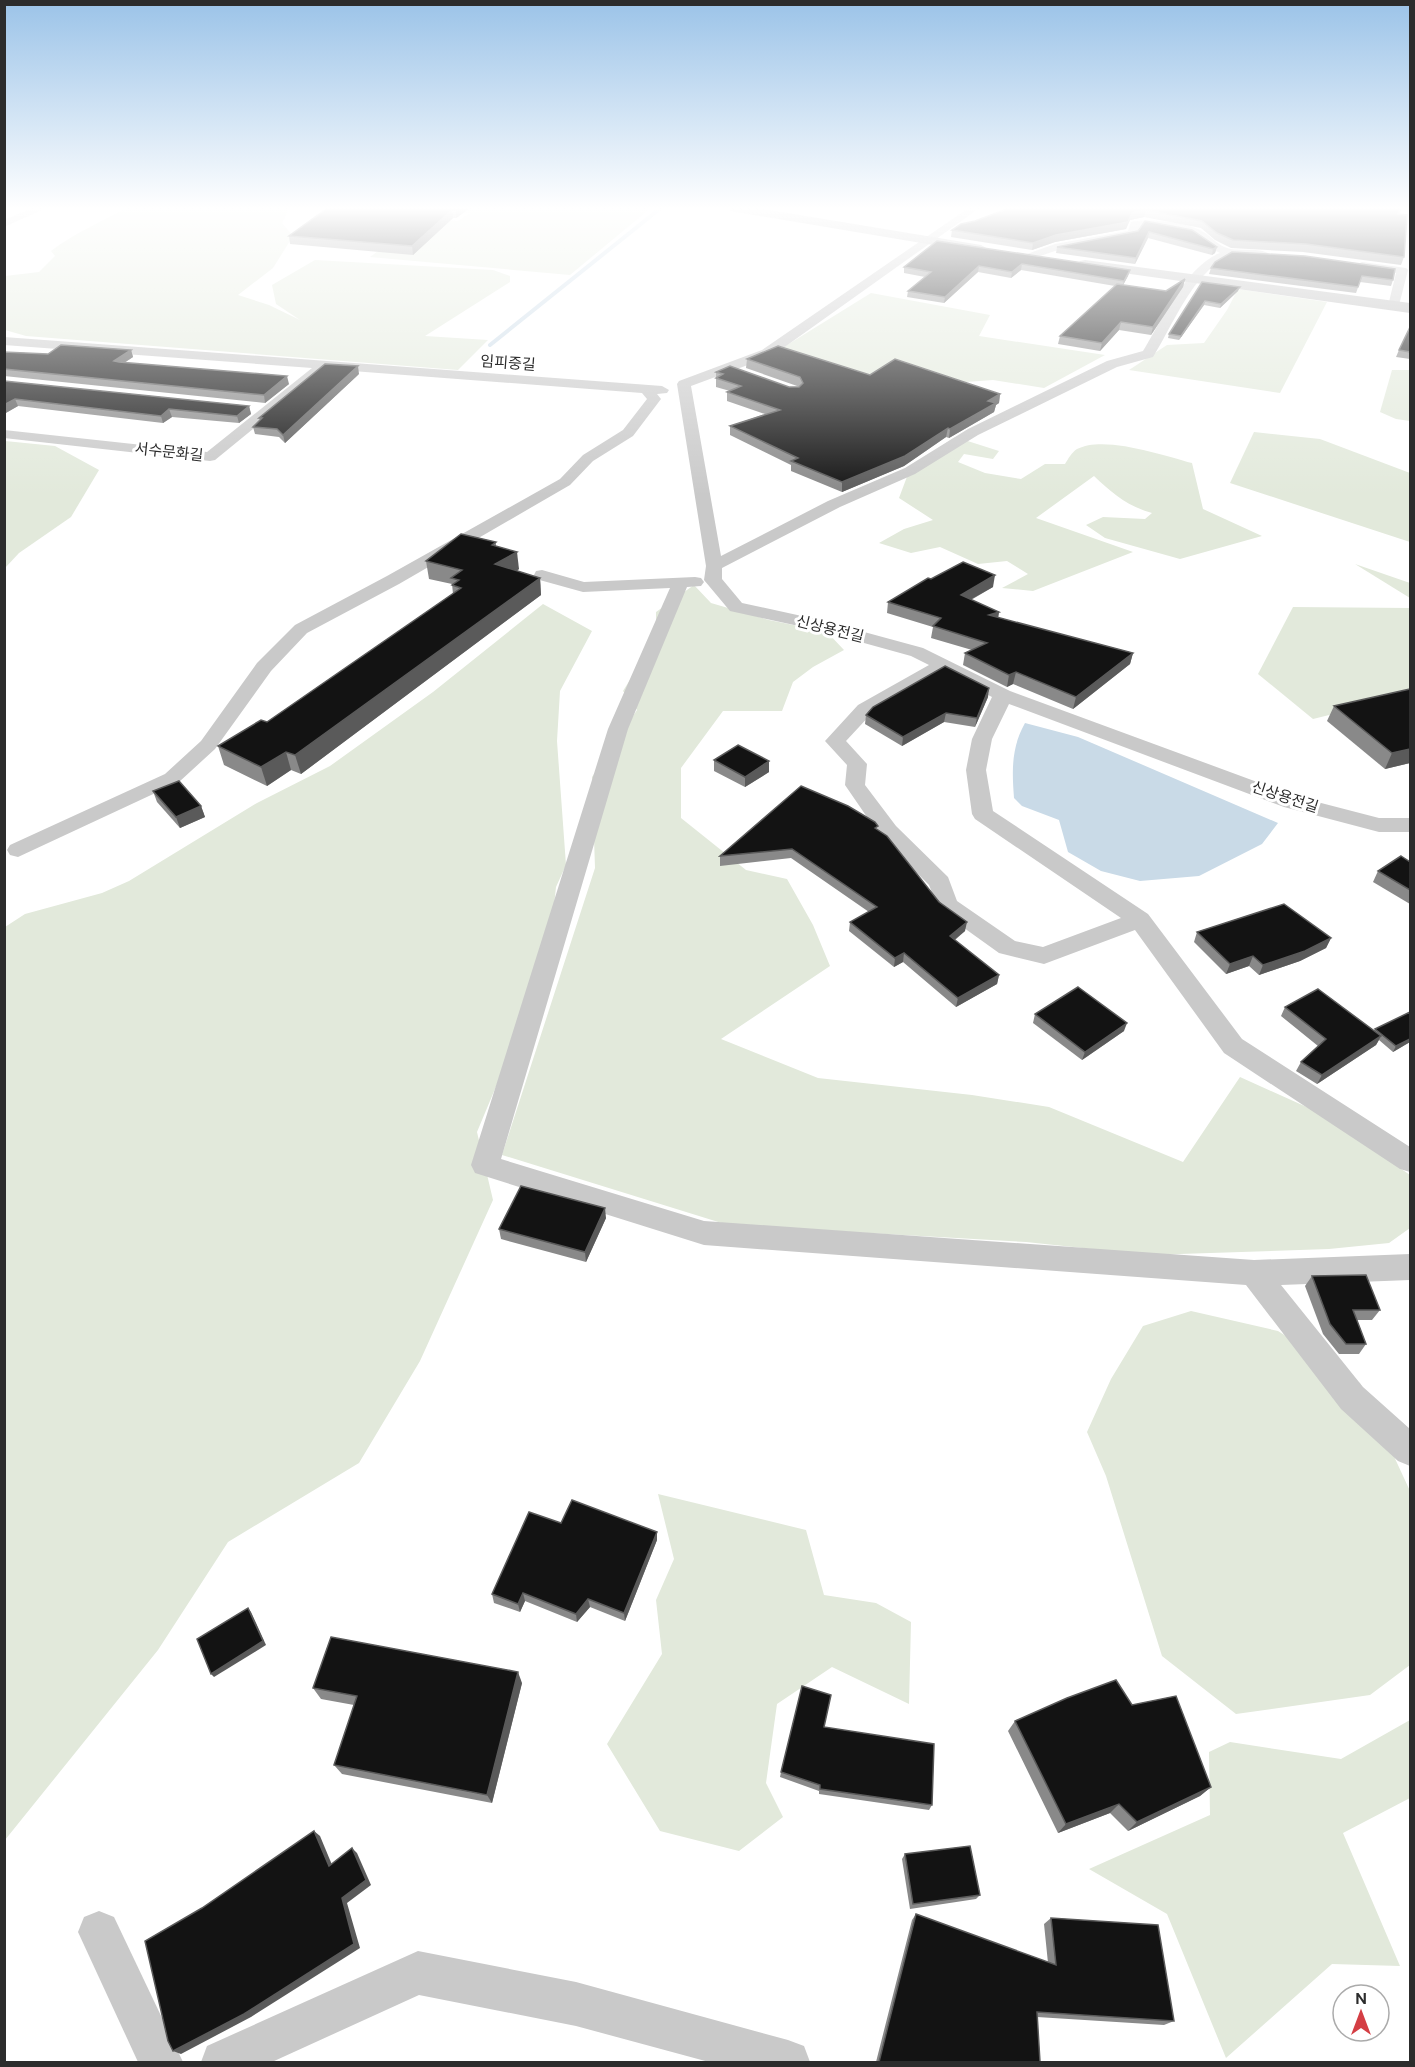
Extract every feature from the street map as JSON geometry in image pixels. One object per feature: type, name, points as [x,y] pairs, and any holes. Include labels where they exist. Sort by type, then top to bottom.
[{"type":"street","points":[[713,573],[684,384],[767,352],[837,303]]},
{"type":"street","points":[[542,575],[583,587],[681,582],[713,573],[834,504],[910,471],[973,432],[1112,363],[1148,354],[1180,303]]},
{"type":"street","points":[[1375,303],[1410,308]]},
{"type":"street","name":"임피중길","points":[[7,342],[647,390],[686,390]]},
{"type":"street","name":"서수문화길","points":[[4,434],[210,457],[322,366]]},
{"type":"street","points":[[727,368],[750,375]]},
{"type":"street","points":[[18,850],[172,778],[208,745],[264,668],[301,629],[393,580],[564,482],[588,458],[628,433],[654,399],[647,390]]},
{"type":"street","points":[[245,407],[268,409]]},
{"type":"street","name":"신상용전길","points":[[713,573],[736,608],[831,628],[917,652],[1003,694],[1291,801],[1379,825],[1410,825]]},
{"type":"street","points":[[681,582],[618,729],[485,1165],[704,1233],[1254,1273],[1410,1267]]},
{"type":"street","points":[[942,665],[866,709],[835,741],[857,764],[855,785],[888,831],[940,882],[947,905],[1007,947],[1044,956],[1140,920]]},
{"type":"street","points":[[1003,694],[982,739],[976,770],[983,814],[1140,920],[1233,1046],[1410,1161]]},
{"type":"street","points":[[1254,1273],[1352,1398],[1410,1449]]},
{"type":"street","points":[[99,1932],[161,2062]]},
{"type":"street","points":[[224,2062],[418,1973],[576,2004],[788,2062]]},
{"type":"shaded area","points":[[5,303],[264,303],[300,320],[276,303],[476,303],[425,336],[488,340],[458,370],[26,336],[5,330]]},
{"type":"shaded area","points":[[854,303],[928,303],[990,315],[979,336],[1105,355],[1044,388],[993,380],[911,386],[779,350]]},
{"type":"shaded area","points":[[1230,303],[1326,303],[1280,393],[1129,370],[1167,345],[1204,343]]},
{"type":"shaded area","points":[[1392,370],[1410,370],[1410,421],[1396,419],[1380,412]]},
{"type":"shaded area","points":[[1254,432],[1320,439],[1410,473],[1410,542],[1230,483]]},
{"type":"shaded area","points":[[955,437],[999,451],[993,459],[964,454],[958,462],[985,473],[1021,479],[1045,464],[1065,464],[1075,450],[1088,445],[1117,445],[1150,451],[1192,463],[1203,509],[1262,536],[1180,559],[1105,538],[1086,525],[1103,517],[1145,519],[1152,513],[1120,498],[1094,476],[1036,518],[1133,552],[1033,591],[1002,588],[1028,574],[1007,561],[978,564],[940,547],[911,553],[879,543],[904,529],[933,520],[899,498],[911,466]]},
{"type":"shaded area","points":[[5,441],[55,446],[99,470],[71,517],[19,553],[5,568]]},
{"type":"shaded area","points":[[1355,564],[1410,583],[1410,598]]},
{"type":"shaded area","points":[[694,585],[711,603],[769,620],[827,632],[844,650],[813,667],[793,682],[782,711],[723,711],[681,768],[681,818],[746,870],[787,879],[813,925],[830,966],[721,1039],[818,1078],[972,1095],[1049,1107],[1183,1162],[1240,1077],[1320,1113],[1410,1175],[1410,1228],[1389,1243],[1329,1249],[1149,1255],[1026,1242],[728,1225],[502,1155],[595,868],[592,777],[637,710],[623,691],[656,638],[656,612]]},
{"type":"shaded area","points":[[543,604],[592,631],[560,691],[557,741],[566,865],[556,887],[548,962],[477,1132],[493,1200],[420,1361],[359,1463],[228,1542],[158,1650],[5,1840],[5,927],[25,914],[102,893],[129,881],[257,803],[330,766],[433,692]]},
{"type":"shaded area","points":[[1293,607],[1410,608],[1410,695],[1313,719],[1258,674]]},
{"type":"shaded area","points":[[1191,1311],[1278,1331],[1360,1383],[1410,1491],[1410,1665],[1370,1695],[1236,1714],[1162,1656],[1106,1476],[1087,1432],[1111,1379],[1143,1326]]},
{"type":"shaded area","points":[[658,1494],[806,1530],[824,1595],[876,1603],[911,1622],[909,1704],[832,1667],[777,1704],[766,1783],[783,1817],[739,1851],[660,1831],[607,1744],[662,1654],[656,1600],[674,1559]]},
{"type":"shaded area","points":[[1410,1720],[1410,1798],[1343,1833],[1400,1966],[1332,1964],[1226,2058],[1167,1914],[1089,1869],[1210,1815],[1209,1752],[1230,1742],[1341,1759]]},
{"type":"water","points":[[1025,723],[1078,737],[1278,823],[1262,844],[1199,876],[1140,881],[1101,871],[1068,852],[1059,820],[1022,806],[1014,798],[1015,751]]},
{"type":"building","points":[[1096,303],[1169,303],[1153,327],[1121,322],[1102,343],[1060,336]]},
{"type":"building","points":[[1188,303],[1203,303],[1181,336],[1169,334]]},
{"type":"building","points":[[1410,327],[1410,352],[1399,350]]},
{"type":"building","points":[[61,345],[131,350],[114,361],[119,362],[287,376],[264,395],[4,369],[4,352],[48,354]]},
{"type":"building","points":[[778,346],[870,375],[895,359],[1000,394],[988,401],[996,403],[950,429],[948,428],[905,456],[842,482],[791,461],[798,458],[730,426],[780,410],[727,392],[741,386],[716,378],[723,374],[716,372],[730,366],[789,387],[799,387],[803,383],[800,377],[747,359]]},
{"type":"building","points":[[325,364],[358,366],[283,435],[277,429],[253,427],[262,418],[259,418]]},
{"type":"building","points":[[4,381],[249,406],[237,416],[169,409],[161,416],[15,399],[4,405]]},
{"type":"building","points":[[461,534],[496,542],[492,545],[517,552],[495,564],[540,578],[295,755],[286,752],[261,767],[218,746],[261,720],[267,722],[461,588],[452,585],[459,580],[451,578],[462,570],[426,561]]},
{"type":"building","points":[[963,562],[995,575],[961,595],[999,612],[989,615],[1133,653],[1076,697],[1016,672],[1009,675],[965,653],[987,643],[933,626],[941,618],[888,602],[928,578],[931,579]]},
{"type":"building","points":[[945,666],[989,688],[977,718],[946,713],[903,737],[866,715],[873,707]]},
{"type":"building","points":[[1410,689],[1410,749],[1392,753],[1334,706]]},
{"type":"building","points":[[738,745],[769,761],[745,777],[714,760]]},
{"type":"building","points":[[179,781],[201,806],[176,817],[153,791]]},
{"type":"building","points":[[801,786],[848,806],[875,822],[878,826],[875,828],[887,836],[939,902],[967,922],[950,936],[999,975],[958,998],[904,953],[895,958],[850,922],[877,907],[792,849],[720,856]]},
{"type":"building","points":[[1401,856],[1410,862],[1410,890],[1378,871]]},
{"type":"building","points":[[1284,904],[1331,938],[1305,951],[1263,965],[1253,956],[1230,964],[1197,932]]},
{"type":"building","points":[[1078,987],[1127,1023],[1085,1052],[1035,1014]]},
{"type":"building","points":[[1318,989],[1381,1036],[1322,1075],[1301,1062],[1326,1039],[1285,1007]]},
{"type":"building","points":[[1410,1012],[1410,1039],[1396,1046],[1375,1029]]},
{"type":"building","points":[[521,1186],[605,1208],[585,1252],[499,1229]]},
{"type":"building","points":[[1366,1275],[1380,1310],[1353,1310],[1366,1344],[1346,1344],[1330,1324],[1312,1276]]},
{"type":"building","points":[[572,1500],[657,1532],[624,1613],[588,1599],[576,1614],[523,1593],[518,1604],[492,1594],[529,1512],[561,1523]]},
{"type":"building","points":[[248,1608],[263,1641],[211,1674],[197,1639]]},
{"type":"building","points":[[331,1637],[518,1672],[487,1795],[334,1765],[357,1696],[313,1688]]},
{"type":"building","points":[[1116,1680],[1132,1705],[1176,1696],[1211,1787],[1137,1822],[1119,1804],[1066,1824],[1015,1721]]},
{"type":"building","points":[[802,1686],[831,1695],[824,1727],[934,1744],[932,1805],[820,1789],[820,1785],[781,1772]]},
{"type":"building","points":[[314,1831],[329,1866],[352,1848],[366,1880],[342,1898],[354,1944],[244,2014],[173,2051],[168,2041],[145,1941],[202,1908]]},
{"type":"building","points":[[970,1846],[980,1895],[913,1904],[905,1854]]},
{"type":"building","points":[[916,1914],[1056,1965],[1051,1918],[1158,1925],[1174,2021],[1037,2012],[1040,2062],[879,2062]]},
{"type":"waterway","points":[[490,345],[542,303]]}]
